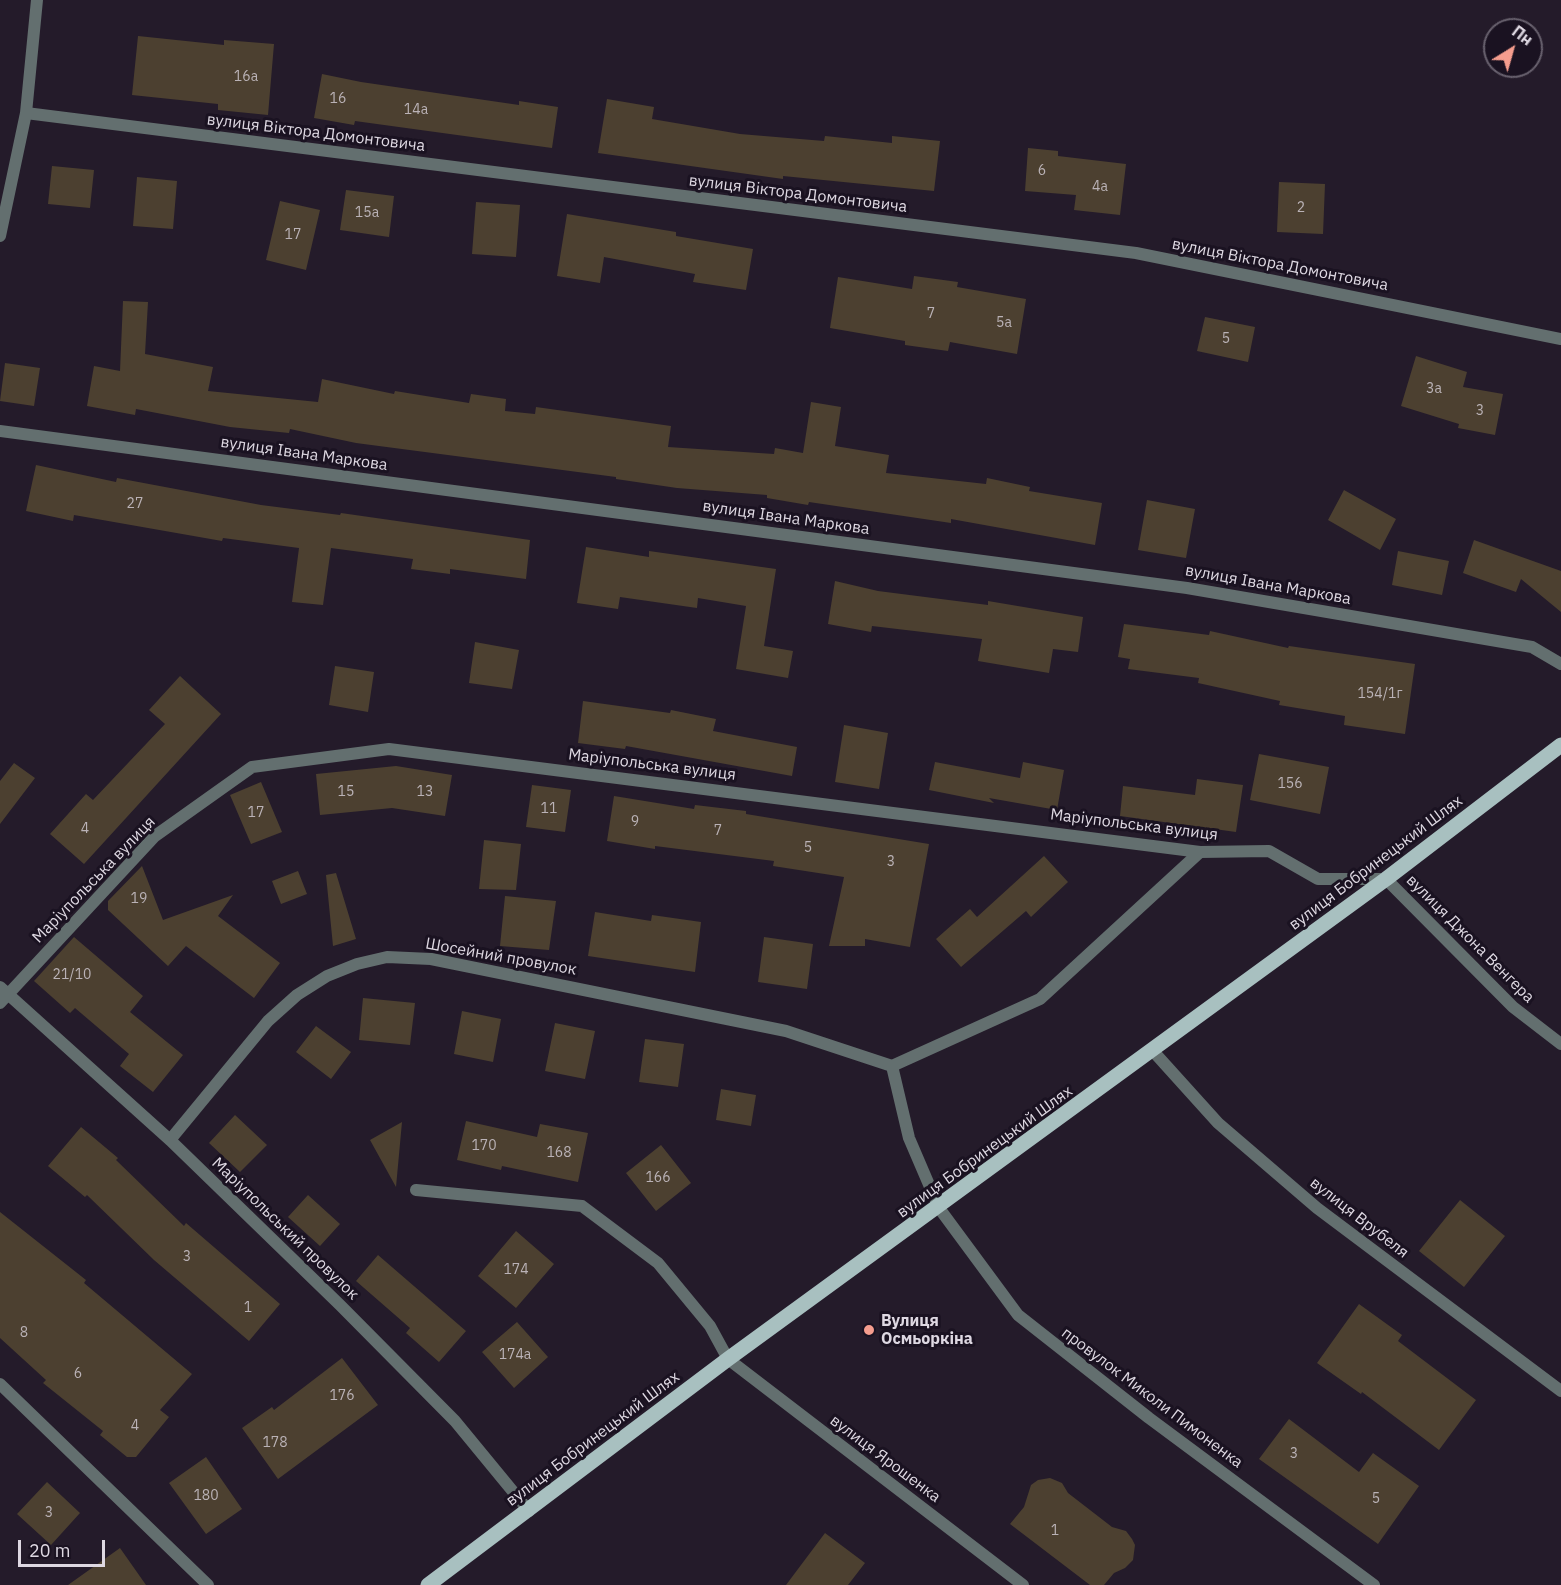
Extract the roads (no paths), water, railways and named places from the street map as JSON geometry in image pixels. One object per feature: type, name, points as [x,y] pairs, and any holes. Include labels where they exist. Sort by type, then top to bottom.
[{"type":"main road","name":"вулиця Бобринецький Шлях","points":[[428,1585],[728,1359],[939,1208],[1386,879],[1561,745]]},
{"type":"street","points":[[0,236],[26,113],[37,0]]},
{"type":"street","name":"вулиця Віктора Домонтовича","points":[[26,113],[1136,253],[1561,339]]},
{"type":"street","name":"вулиця Івана Маркова","points":[[0,431],[1187,588],[1532,647],[1561,664]]},
{"type":"street","name":"Маріупольська вулиця","points":[[3,995],[155,836],[252,767],[389,749],[1200,852],[1269,851],[1318,879],[1386,879]]},
{"type":"street","points":[[892,1066],[1040,999],[1200,852]]},
{"type":"street","name":"вулиця Джона Венгера","points":[[1386,879],[1513,1007],[1561,1044]]},
{"type":"street","name":"Шосейний провулок","points":[[170,1140],[268,1021],[297,995],[327,976],[357,964],[387,957],[431,959],[786,1031],[892,1066]]},
{"type":"street","name":"Маріупольський провулок","points":[[3,995],[170,1140],[455,1421],[529,1511]]},
{"type":"street","name":"вулиця Врубеля","points":[[1153,1051],[1218,1122],[1317,1208],[1561,1391]]},
{"type":"street","name":"провулок Миколи Пимоненка","points":[[892,1066],[909,1138],[939,1208],[1018,1315],[1149,1418],[1374,1585]]},
{"type":"street","points":[[416,1190],[582,1206],[657,1263],[710,1326],[728,1359]]},
{"type":"street","name":"вулиця Ярошенка","points":[[728,1359],[1023,1585]]},
{"type":"street","points":[[0,1384],[208,1585]]},
{"type":"place","name":"Вулиця Осмьоркіна","points":[[869,1330]]}]
